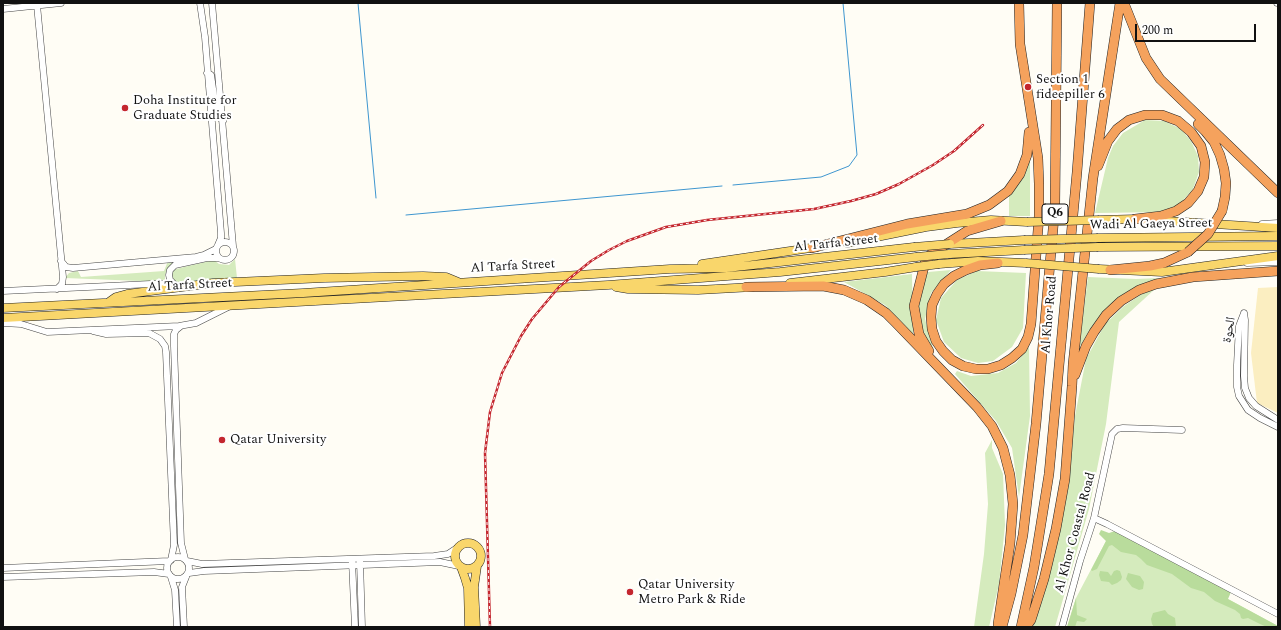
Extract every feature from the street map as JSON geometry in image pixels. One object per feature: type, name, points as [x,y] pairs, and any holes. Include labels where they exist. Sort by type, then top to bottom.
[{"type":"highway","points":[[998,263],[966,270],[954,276],[944,284],[932,305],[932,329],[936,341],[952,360],[964,366],[976,369],[988,369],[1001,365],[1022,349],[1028,337],[1031,324],[1039,184],[1038,158],[1028,105],[1020,44],[1019,3]]},
{"type":"highway","name":"Al Khor Road","points":[[1002,627],[1011,594],[1023,536],[1037,416],[1056,206],[1057,3]]},
{"type":"highway","name":"Al Khor Road","points":[[1021,627],[1034,567],[1049,474],[1077,172],[1090,3]]},
{"type":"highway","points":[[1026,627],[1031,620],[1044,579],[1056,529],[1064,479],[1073,357],[1093,178],[1120,3]]},
{"type":"highway","points":[[1126,7],[1146,58],[1160,79],[1278,193]]},
{"type":"highway","points":[[1110,270],[1157,264],[1176,258],[1188,252],[1208,234],[1222,211],[1225,197],[1226,183],[1224,169],[1214,142],[1205,131],[1164,92],[1148,71],[1137,48],[1132,25]]},
{"type":"highway","points":[[812,248],[907,224],[967,214],[979,210],[994,202],[1008,190],[1024,164],[1029,144],[1028,105]]},
{"type":"highway","points":[[1093,178],[1108,141],[1117,129],[1129,120],[1145,115],[1162,115],[1178,121],[1191,132],[1201,146],[1205,162],[1204,177],[1198,191],[1188,203],[1176,211],[1161,216],[1135,219]]},
{"type":"highway","points":[[1257,172],[1278,188]]},
{"type":"highway","points":[[945,373],[923,343],[915,317],[914,306],[925,263],[931,254],[967,231],[1001,221]]},
{"type":"highway","points":[[1072,386],[1080,361],[1094,332],[1106,315],[1121,301],[1139,290],[1162,282],[1193,276],[1278,271]]},
{"type":"highway","points":[[746,287],[823,286],[844,290],[867,300],[886,313],[977,407],[992,426],[1003,448],[1010,475],[1013,504],[1012,528],[997,627]]},
{"type":"main road","points":[[670,268],[863,240],[926,227],[982,221],[1027,222],[1135,219],[1278,228]]},
{"type":"main road","name":"Wadi Al Gaeya Street","points":[[1024,240],[1278,236]]},
{"type":"main road","name":"Al Tarfa Street","points":[[3,308],[303,293],[670,268],[731,267],[914,247],[1024,240]]},
{"type":"main road","name":"Wadi Al Gaeya Street","points":[[1024,250],[1098,247],[1278,246]]},
{"type":"main road","name":"Al Tarfa Street","points":[[3,318],[608,285],[773,273],[949,254],[1024,250]]},
{"type":"main road","points":[[608,285],[628,290],[698,290],[840,278],[939,264],[978,262],[1026,263],[1110,270],[1162,272],[1278,256]]},
{"type":"main road","points":[[109,302],[116,297],[127,294],[214,283],[324,278],[423,276],[446,277],[458,282]]},
{"type":"main road","points":[[469,627],[468,588],[465,578],[454,557],[460,544],[467,542],[477,546],[481,551],[474,587],[476,627]]},
{"type":"main road","points":[[460,567],[469,569],[477,566]]},
{"type":"street","points":[[3,9],[61,3]]},
{"type":"street","points":[[200,3],[205,37],[221,233],[216,254],[219,258]]},
{"type":"street","points":[[172,283],[169,274],[174,265],[204,259],[219,258],[225,260],[231,258],[234,253],[212,3]]},
{"type":"street","points":[[36,5],[63,277],[62,284],[58,289]]},
{"type":"street","points":[[205,37],[215,36]]},
{"type":"street","points":[[207,73],[211,75],[216,110],[223,121]]},
{"type":"street","name":"Wadi Al Gaeya Street","points":[[1228,224],[1278,223]]},
{"type":"street","points":[[61,261],[66,267],[73,268],[196,257],[204,255],[225,242],[233,246]]},
{"type":"street","points":[[1237,262],[1278,262]]},
{"type":"street","points":[[63,277],[66,272],[73,268]]},
{"type":"street","points":[[3,291],[172,283],[184,286]]},
{"type":"street","name":"Al Tarfa Street","points":[[3,323],[21,324],[47,332],[181,326],[196,322],[229,306]]},
{"type":"street","points":[[181,326],[174,334],[174,355],[181,543],[190,568],[182,587],[184,627]]},
{"type":"street","name":"الحوة","points":[[1278,420],[1256,406],[1247,393],[1244,376],[1242,326],[1237,365],[1237,387],[1239,396],[1248,410],[1278,427]]},
{"type":"street","points":[[93,331],[106,334],[152,334],[160,339],[163,344],[166,355],[174,545],[167,569],[175,590],[177,627]]},
{"type":"street","points":[[166,355],[174,355]]},
{"type":"street","points":[[167,374],[175,374]]},
{"type":"street","points":[[168,399],[176,398]]},
{"type":"street","points":[[168,414],[176,414]]},
{"type":"street","name":"Al Khor Coastal Road","points":[[1062,627],[1080,561],[1094,518],[1110,438],[1114,431],[1123,428],[1182,430]]},
{"type":"street","points":[[1094,518],[1278,614]]},
{"type":"street","points":[[457,548],[448,554],[428,559],[360,565],[204,571],[187,575],[179,580],[154,572],[5,576],[6,568],[170,560],[178,557],[202,564],[352,558],[428,559],[460,567]]},
{"type":"street","points":[[352,558],[355,627]]},
{"type":"street","points":[[359,558],[362,627]]},
{"type":"green space","points":[[1145,120],[1164,121],[1181,129],[1191,141],[1198,156],[1199,172],[1193,189],[1178,206],[1164,212],[1095,213],[1108,158],[1113,146],[1123,133]]},
{"type":"green space","points":[[1030,152],[1030,216],[1009,216],[1009,194]]},
{"type":"green space","points":[[235,259],[237,278],[177,283],[173,280],[171,275],[173,270],[184,267],[214,260],[219,264],[229,265]]},
{"type":"green space","points":[[168,261],[174,262],[167,270],[165,282],[65,278],[69,273],[78,271],[81,277],[164,271]]},
{"type":"green space","points":[[951,270],[931,293],[925,319],[934,352],[924,335],[918,311],[920,293],[928,272]]},
{"type":"green space","points":[[977,271],[1026,273],[1023,328],[1012,347],[993,361],[978,363],[961,358],[944,342],[936,320],[941,298],[957,280]]},
{"type":"green space","points":[[912,274],[913,334],[885,305],[844,282]]},
{"type":"green space","points":[[1088,277],[1136,279],[1159,278],[1125,293],[1104,311],[1089,331],[1079,348]]},
{"type":"green space","points":[[1155,289],[1119,322],[1106,424],[1089,509],[1055,627],[1033,627],[1058,538],[1068,489],[1075,416],[1086,359],[1105,324],[1124,306],[1142,294]]},
{"type":"green space","points":[[1029,347],[1030,416],[1019,497],[1012,448],[996,421],[955,374],[957,371],[971,376],[998,373],[1016,363]]},
{"type":"green space","points":[[992,440],[992,448],[1003,474],[1005,525],[999,584],[989,627],[974,627],[984,554],[988,504],[985,453]]},
{"type":"green space","points":[[1101,530],[1109,533],[1115,531],[1231,592],[1228,599],[1278,627],[1267,627],[1248,618],[1243,619],[1235,610],[1215,601],[1204,592],[1191,588],[1172,574],[1147,565],[1136,555],[1121,552],[1112,545],[1109,546],[1097,569],[1092,571],[1091,570],[1106,541],[1099,534]]},
{"type":"green space","points":[[1111,536],[1278,627],[1067,627],[1076,598],[1106,541]]},
{"type":"green space","points":[[1100,571],[1108,572],[1111,576],[1114,571],[1120,571],[1122,577],[1117,583],[1112,585],[1109,582],[1101,581],[1099,575]]},
{"type":"green space","points":[[1128,573],[1140,576],[1144,582],[1143,589],[1139,590],[1132,587],[1126,579]]},
{"type":"green space","points":[[1076,598],[1077,615],[1087,619],[1084,622],[1077,621],[1075,627],[1067,627]]},
{"type":"green space","points":[[1165,610],[1168,614],[1175,618],[1176,627],[1154,627],[1151,619],[1153,613]]},
{"type":"sand","points":[[1278,287],[1278,413],[1257,403],[1251,353],[1258,288]]},
{"type":"waterway","points":[[358,3],[376,198]]},
{"type":"waterway","points":[[733,185],[821,177],[849,166],[857,155],[843,3]]},
{"type":"waterway","points":[[406,215],[722,186]]},
{"type":"railway","points":[[490,627],[485,453],[490,412],[502,373],[521,336],[532,319],[559,287],[591,261],[609,250],[627,241],[666,227],[707,220],[814,209],[876,194],[899,184],[933,165],[954,151],[983,125]]},
{"type":"place","name":"Section 1 fideepiller 6","points":[[1028,87]]},
{"type":"place","name":"Doha Institute for Graduate Studies","points":[[125,108]]},
{"type":"place","name":"Qatar University","points":[[222,440]]},
{"type":"place","name":"Qatar University Metro Park & Ride","points":[[630,592]]}]
